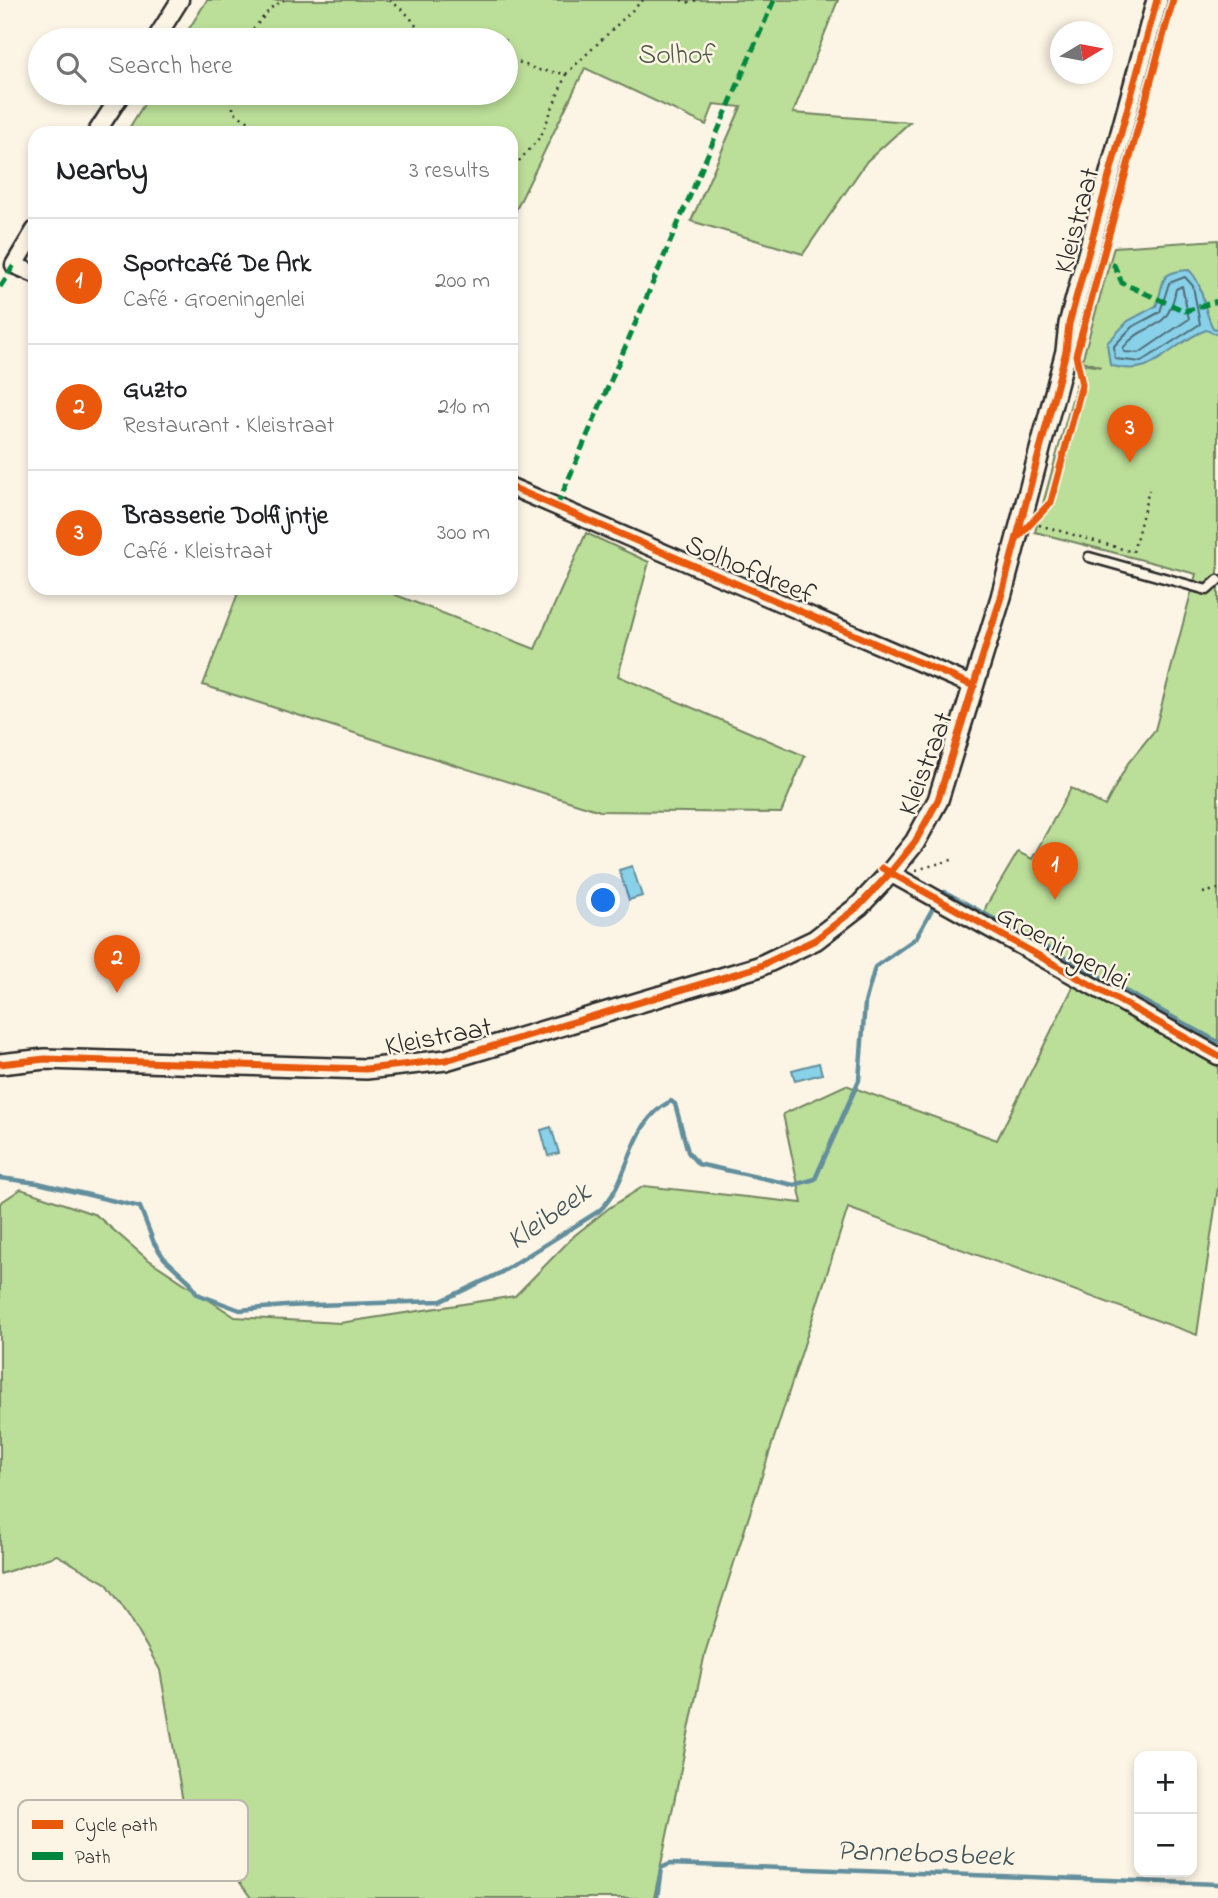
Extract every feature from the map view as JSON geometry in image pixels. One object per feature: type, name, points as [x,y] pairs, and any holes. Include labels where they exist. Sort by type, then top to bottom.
[{"type":"street","points":[[162,28],[180,0]]},
{"type":"street","name":"Kleistraat","points":[[0,1064],[45,1059],[366,1069],[446,1060],[732,975],[787,955],[843,920],[897,877],[938,800],[974,686],[1017,538],[1066,351],[1069,324],[1157,0]]},
{"type":"street","points":[[101,126],[114,105]]},
{"type":"street","points":[[28,241],[13,265],[28,271]]},
{"type":"street","name":"Solhofdreef","points":[[518,490],[974,686]]},
{"type":"street","name":"Groeningenlei","points":[[897,877],[1218,1056]]},
{"type":"lane","points":[[1089,558],[1207,590],[1218,580]]},
{"type":"path","points":[[254,28],[271,8],[284,0]]},
{"type":"path","points":[[390,0],[410,16],[418,28]]},
{"type":"path","points":[[518,162],[541,136],[566,74],[643,0]]},
{"type":"path","points":[[681,0],[691,3],[696,0]]},
{"type":"path","points":[[518,62],[538,69],[566,74]]},
{"type":"path","points":[[233,105],[233,112],[256,126]]},
{"type":"path","points":[[1034,520],[1042,528],[1133,552],[1149,490]]},
{"type":"path","points":[[1017,538],[1042,512]]},
{"type":"path","points":[[897,877],[955,859]]},
{"type":"path","points":[[1203,893],[1218,889]]},
{"type":"green space","name":"Solhof","points":[[207,0],[838,0],[793,113],[910,122],[867,161],[803,254],[691,221],[741,107],[714,104],[706,125],[585,68],[518,206],[518,126],[130,126],[144,105],[518,105],[518,28],[190,28]]},
{"type":"green space","points":[[1218,240],[1218,1187],[1197,1335],[848,1208],[705,1653],[654,1898],[251,1898],[239,1881],[248,1881],[248,1800],[183,1800],[160,1670],[107,1584],[57,1555],[0,1574],[0,1203],[21,1189],[96,1215],[146,1258],[235,1317],[340,1323],[515,1296],[575,1235],[609,1208],[644,1186],[802,1203],[783,1114],[846,1085],[997,1140],[1077,979],[982,924],[986,906],[1018,852],[1032,859],[1071,788],[1105,806],[1128,763],[1155,730],[1196,574],[1035,532],[1082,364],[1101,367],[1082,361],[1114,247]]},
{"type":"green space","points":[[586,533],[649,562],[618,676],[805,756],[781,813],[600,811],[203,685],[237,595],[396,595],[535,649]]},
{"type":"water","points":[[1189,270],[1198,283],[1209,321],[1213,328],[1218,329],[1218,335],[1206,330],[1161,358],[1139,368],[1110,365],[1107,343],[1128,321],[1156,306],[1166,276]]},
{"type":"water","points":[[632,866],[642,896],[629,900],[619,870]]},
{"type":"water","points":[[819,1063],[822,1074],[795,1081],[792,1070]]},
{"type":"water","points":[[551,1127],[559,1153],[548,1156],[541,1130]]},
{"type":"waterway","name":"Kleibeek","points":[[939,894],[945,892],[1218,1042]]},
{"type":"waterway","name":"Kleibeek","points":[[0,1178],[38,1183],[140,1207],[154,1243],[164,1258],[190,1282],[197,1294],[240,1310],[441,1301],[500,1273],[599,1211],[610,1199],[646,1123],[671,1101],[675,1104],[688,1152],[698,1164],[794,1185],[815,1179],[859,1080],[865,1003],[875,967],[916,938],[934,906]]},
{"type":"waterway","name":"Pannebosbeek","points":[[657,1898],[661,1868],[670,1864],[1218,1884]]},
{"type":"marked path","points":[[557,506],[774,0]]},
{"type":"marked path","points":[[1098,259],[1114,265],[1122,283],[1185,311],[1218,301]]},
{"type":"marked path","points":[[0,287],[14,265]]},
{"type":"cycle path","points":[[0,1064],[45,1059],[366,1069],[446,1060],[758,967],[815,940],[859,906],[915,842],[938,800],[1001,597],[1066,351],[1069,324],[1157,0]]},
{"type":"cycle path","points":[[1017,538],[1051,502],[1082,385],[1076,355],[1173,0]]},
{"type":"cycle path","points":[[518,490],[974,686]]},
{"type":"cycle path","points":[[882,868],[1218,1056]]},
{"type":"place","name":"Brasserie Dolfijntje","points":[[1130,463]]},
{"type":"place","name":"Sportcafé De Ark","points":[[1055,900]]},
{"type":"place","name":"Guzto","points":[[117,993]]}]
